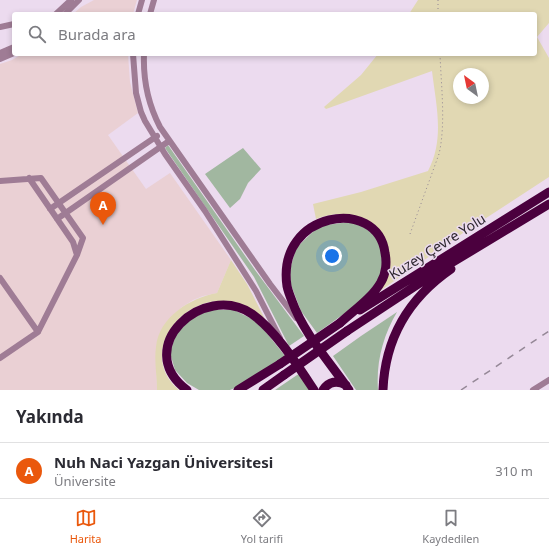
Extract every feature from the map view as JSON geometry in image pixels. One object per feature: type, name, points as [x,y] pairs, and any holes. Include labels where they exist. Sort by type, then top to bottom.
[{"type":"highway","name":"Kuzey Çevre Yolu","points":[[340,323],[549,192]]},
{"type":"highway","name":"Kuzey Çevre Yolu","points":[[263,390],[347,331],[438,271],[549,204]]},
{"type":"highway","points":[[238,390],[280,364],[340,323],[376,290],[382,281],[385,270],[385,249],[375,231],[359,220],[350,219],[320,222],[303,233],[296,241],[289,255],[286,270],[287,288],[294,307],[306,331],[347,388]]},
{"type":"highway","points":[[383,390],[385,365],[388,352],[397,329],[411,307],[421,295],[446,273],[517,224]]},
{"type":"highway","points":[[187,390],[178,383],[167,364],[166,352],[169,340],[175,330],[188,317],[204,308],[216,305],[228,305],[240,308],[252,314],[262,322],[286,348],[314,390]]},
{"type":"highway","points":[[247,390],[280,364]]},
{"type":"highway","points":[[323,390],[328,384],[334,382],[340,382],[347,388]]},
{"type":"street","points":[[58,12],[71,0]]},
{"type":"street","points":[[67,12],[79,0]]},
{"type":"street","points":[[139,12],[142,0]]},
{"type":"street","points":[[151,12],[154,0]]},
{"type":"street","points":[[0,27],[12,24]]},
{"type":"street","points":[[0,53],[12,48]]},
{"type":"street","points":[[0,59],[12,54]]},
{"type":"street","points":[[133,56],[135,86],[143,117],[160,147],[205,211],[256,291],[286,348]]},
{"type":"street","points":[[144,56],[144,71],[148,96],[154,114],[163,132],[270,284],[306,331]]},
{"type":"street","points":[[50,209],[163,132]]},
{"type":"street","points":[[57,219],[169,141]]},
{"type":"street","points":[[29,178],[73,242],[77,254]]},
{"type":"street","points":[[0,181],[41,178],[83,238],[77,254],[38,332],[0,358]]},
{"type":"street","points":[[0,278],[38,332]]},
{"type":"street","points":[[533,390],[548,381]]},
{"type":"street","points":[[546,390],[548,381]]},
{"type":"path","points":[[438,0],[438,12]]},
{"type":"path","points":[[410,234],[439,154],[441,144],[440,56]]},
{"type":"shaded area","points":[[94,0],[137,0],[134,12],[75,12]]},
{"type":"shaded area","points":[[19,56],[128,56],[130,82],[138,113],[108,135],[146,189],[170,173],[231,260],[217,293],[193,300],[172,316],[156,348],[157,390],[0,390],[0,64]]},
{"type":"green space","points":[[168,145],[255,270],[304,336],[289,346],[254,277],[165,148]]},
{"type":"green space","points":[[243,148],[261,169],[248,183],[240,199],[230,208],[205,174]]},
{"type":"green space","points":[[356,221],[377,237],[384,256],[379,281],[355,306],[317,333],[301,311],[291,285],[290,270],[296,248],[319,226]]},
{"type":"green space","points":[[209,310],[234,310],[258,322],[285,356],[230,390],[199,390],[187,383],[175,370],[170,353],[176,334],[191,319]]},
{"type":"green space","points":[[397,312],[384,340],[379,359],[378,390],[356,390],[333,356]]},
{"type":"green space","points":[[300,373],[312,390],[275,390]]},
{"type":"sand","points":[[418,0],[549,0],[549,23],[537,37],[537,12],[410,12]]},
{"type":"sand","points":[[537,37],[549,58],[549,177],[463,233],[377,293],[390,263],[365,219],[353,215],[340,214],[328,215],[316,219],[313,204],[361,192],[428,171],[433,159],[438,134],[437,109],[432,71],[326,109],[324,107],[361,75],[376,56],[537,56]]},
{"type":"sand","points":[[231,260],[247,284],[266,321],[243,308],[225,302],[210,302],[190,310],[170,329],[162,350],[162,360],[165,371],[170,381],[179,390],[157,390],[155,352],[158,336],[163,327],[170,318],[187,304],[196,299],[217,293]]},
{"type":"railway","points":[[461,390],[549,331]]},
{"type":"place","name":"Nuh Naci Yazgan Üniversitesi","points":[[103,225]]}]
